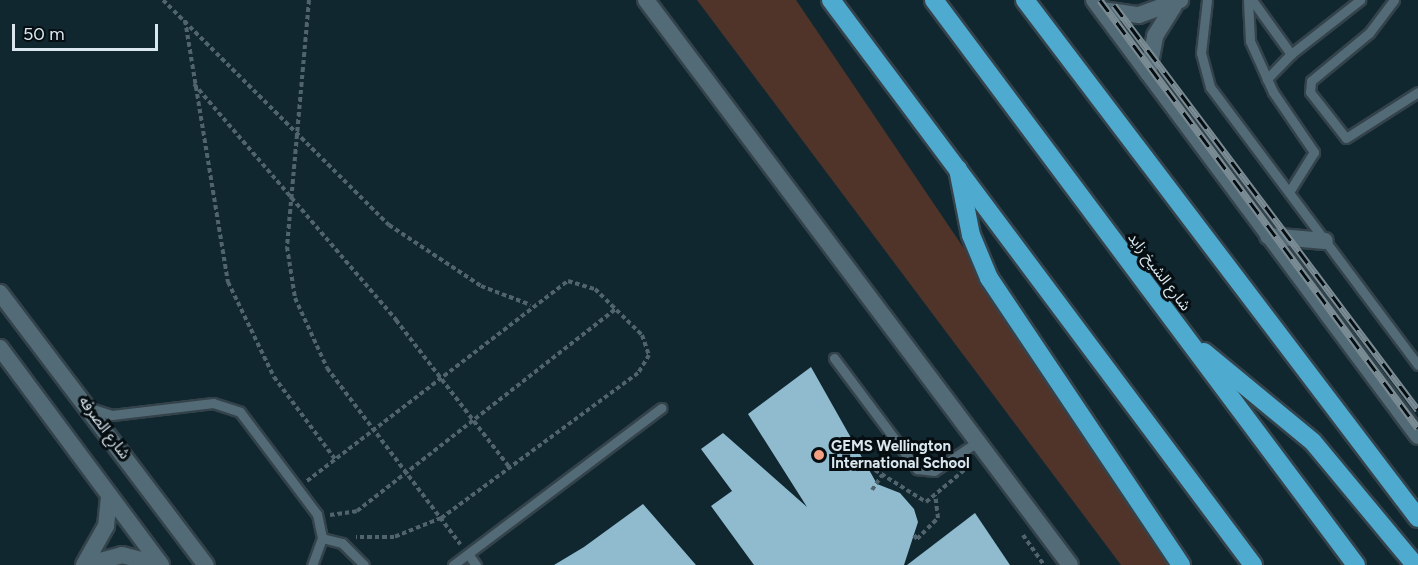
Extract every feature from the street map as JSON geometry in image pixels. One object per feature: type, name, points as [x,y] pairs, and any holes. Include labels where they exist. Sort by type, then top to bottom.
[{"type":"highway","points":[[831,0],[1253,565]]},
{"type":"highway","name":"شارع الشيخ زايد","points":[[933,0],[1356,565]]},
{"type":"highway","points":[[1025,0],[1418,518]]},
{"type":"highway","points":[[957,167],[971,235],[995,288],[1181,565]]},
{"type":"highway","points":[[1190,343],[1313,442],[1415,565]]},
{"type":"street","points":[[646,0],[1070,565]]},
{"type":"street","points":[[1098,5],[1139,15],[1178,2]]},
{"type":"street","points":[[1148,73],[1155,36],[1178,2]]},
{"type":"street","points":[[1098,5],[1418,436]]},
{"type":"street","points":[[1268,236],[1325,241]]},
{"type":"street","name":"شارع الصرفه","points":[[0,293],[206,565]]},
{"type":"street","points":[[0,348],[161,565]]},
{"type":"street","points":[[85,565],[106,526],[109,495]]},
{"type":"street","points":[[85,565],[122,555],[161,565]]},
{"type":"lane","points":[[1207,0],[1201,53],[1206,79],[1418,365]]},
{"type":"lane","points":[[1250,0],[1250,41],[1267,79],[1312,147],[1307,168],[1289,192]]},
{"type":"lane","points":[[1250,0],[1291,54]]},
{"type":"lane","points":[[1267,79],[1291,54],[1360,0]]},
{"type":"lane","points":[[1394,0],[1369,33],[1311,81],[1310,92],[1346,138],[1418,92]]},
{"type":"lane","points":[[1282,183],[1307,168]]},
{"type":"lane","points":[[834,358],[917,469],[934,471],[977,442]]},
{"type":"lane","points":[[89,408],[112,415],[227,405],[250,421],[299,488],[322,525],[322,538],[312,565]]},
{"type":"lane","points":[[453,565],[661,408]]},
{"type":"lane","points":[[322,538],[342,543],[364,565]]},
{"type":"lane","points":[[468,554],[476,565]]},
{"type":"path","points":[[164,0],[389,225],[433,259],[532,305]]},
{"type":"path","points":[[309,0],[290,198],[290,273],[303,322],[373,429],[468,554]]},
{"type":"path","points":[[185,20],[228,282],[274,378],[335,459]]},
{"type":"path","points":[[195,84],[440,377],[510,468]]},
{"type":"path","points":[[299,488],[555,287],[576,282],[595,289],[648,343],[645,364],[441,518],[418,530],[378,538],[322,525]]},
{"type":"path","points":[[317,514],[357,511],[472,419],[616,309]]},
{"type":"path","points":[[872,490],[882,475]]},
{"type":"path","points":[[914,535],[917,539],[938,518],[935,495]]},
{"type":"shaded area","points":[[697,0],[796,0],[1178,565],[1121,565]]},
{"type":"building","points":[[811,367],[877,484],[900,493],[914,509],[918,522],[904,565],[754,565],[711,506],[732,491],[701,449],[723,433],[807,507],[748,414]]},
{"type":"building","points":[[643,504],[696,565],[554,565],[584,547]]},
{"type":"building","points":[[975,513],[1010,565],[907,565]]},
{"type":"railway","points":[[1100,0],[1418,428]]},
{"type":"railway","points":[[1114,5],[1418,410]]},
{"type":"place","name":"GEMS Wellington International School","points":[[819,455]]}]
